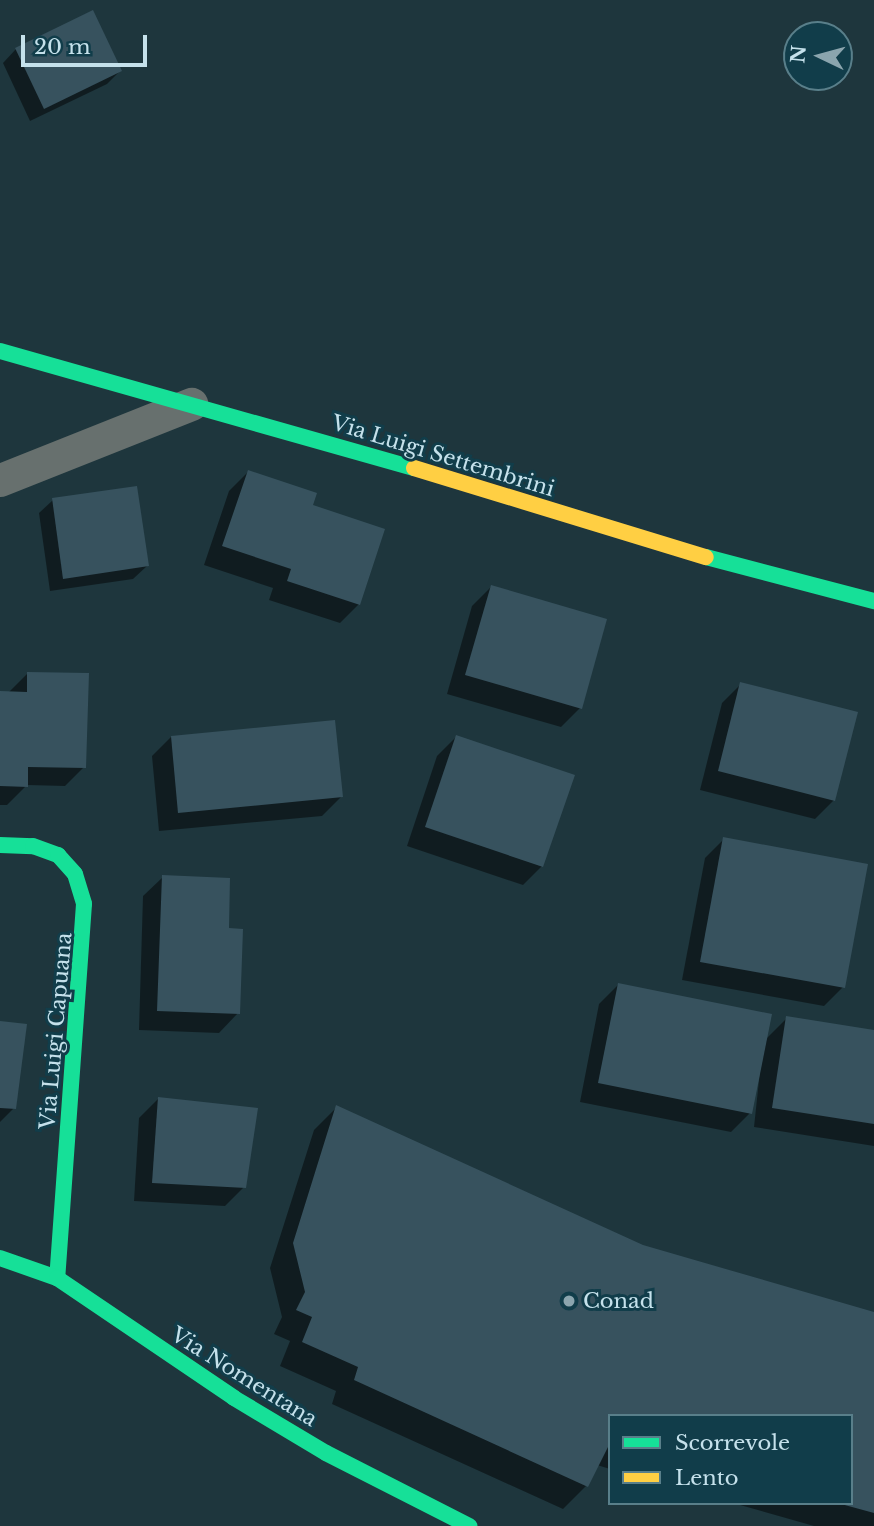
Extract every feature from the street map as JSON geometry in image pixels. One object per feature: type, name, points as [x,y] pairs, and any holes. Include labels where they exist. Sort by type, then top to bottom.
[{"type":"street","name":"Via Luigi Settembrini","points":[[0,351],[191,404],[710,558],[874,601]]},
{"type":"street","points":[[0,480],[191,404]]},
{"type":"street","name":"Via Luigi Capuana","points":[[0,845],[33,846],[58,855],[75,874],[84,904],[57,1278]]},
{"type":"street","name":"Via Nomentana","points":[[0,1258],[57,1278],[268,1419],[469,1526]]},
{"type":"building","points":[[93,10],[122,71],[44,109],[15,48]]},
{"type":"building","points":[[248,470],[317,493],[313,505],[385,529],[360,605],[287,581],[291,569],[222,546]]},
{"type":"building","points":[[137,486],[149,566],[63,579],[52,498]]},
{"type":"building","points":[[491,585],[607,619],[582,709],[465,675]]},
{"type":"building","points":[[27,672],[89,673],[86,768],[28,767],[28,787],[0,786],[0,691],[27,692]]},
{"type":"building","points":[[740,682],[858,712],[835,801],[718,771]]},
{"type":"building","points":[[335,720],[343,797],[178,813],[171,736]]},
{"type":"building","points":[[456,735],[575,775],[543,867],[425,827]]},
{"type":"building","points":[[723,837],[868,864],[845,988],[700,962]]},
{"type":"building","points":[[162,875],[230,878],[229,928],[243,929],[240,1014],[157,1011]]},
{"type":"building","points":[[618,983],[772,1014],[752,1114],[598,1083]]},
{"type":"building","points":[[786,1016],[874,1030],[874,1124],[772,1108]]},
{"type":"building","points":[[0,1021],[27,1024],[16,1109],[0,1108]]},
{"type":"building","points":[[158,1097],[258,1108],[246,1188],[152,1183]]},
{"type":"building","name":"Conad","points":[[336,1105],[643,1245],[874,1312],[874,1513],[845,1505],[853,1505],[853,1414],[608,1414],[608,1447],[588,1487],[354,1380],[358,1367],[302,1342],[312,1317],[296,1310],[305,1292],[293,1243]]},
{"type":"traffic: fast","points":[[0,351],[414,468]]},
{"type":"traffic: fast","points":[[706,557],[874,601]]},
{"type":"traffic: fast","points":[[0,845],[33,846],[58,855],[75,874],[84,904],[57,1278]]},
{"type":"traffic: fast","points":[[0,1258],[57,1278],[234,1398],[326,1453],[469,1526]]},
{"type":"traffic: slow","points":[[414,468],[706,557]]},
{"type":"place","name":"Conad","points":[[569,1301]]}]
